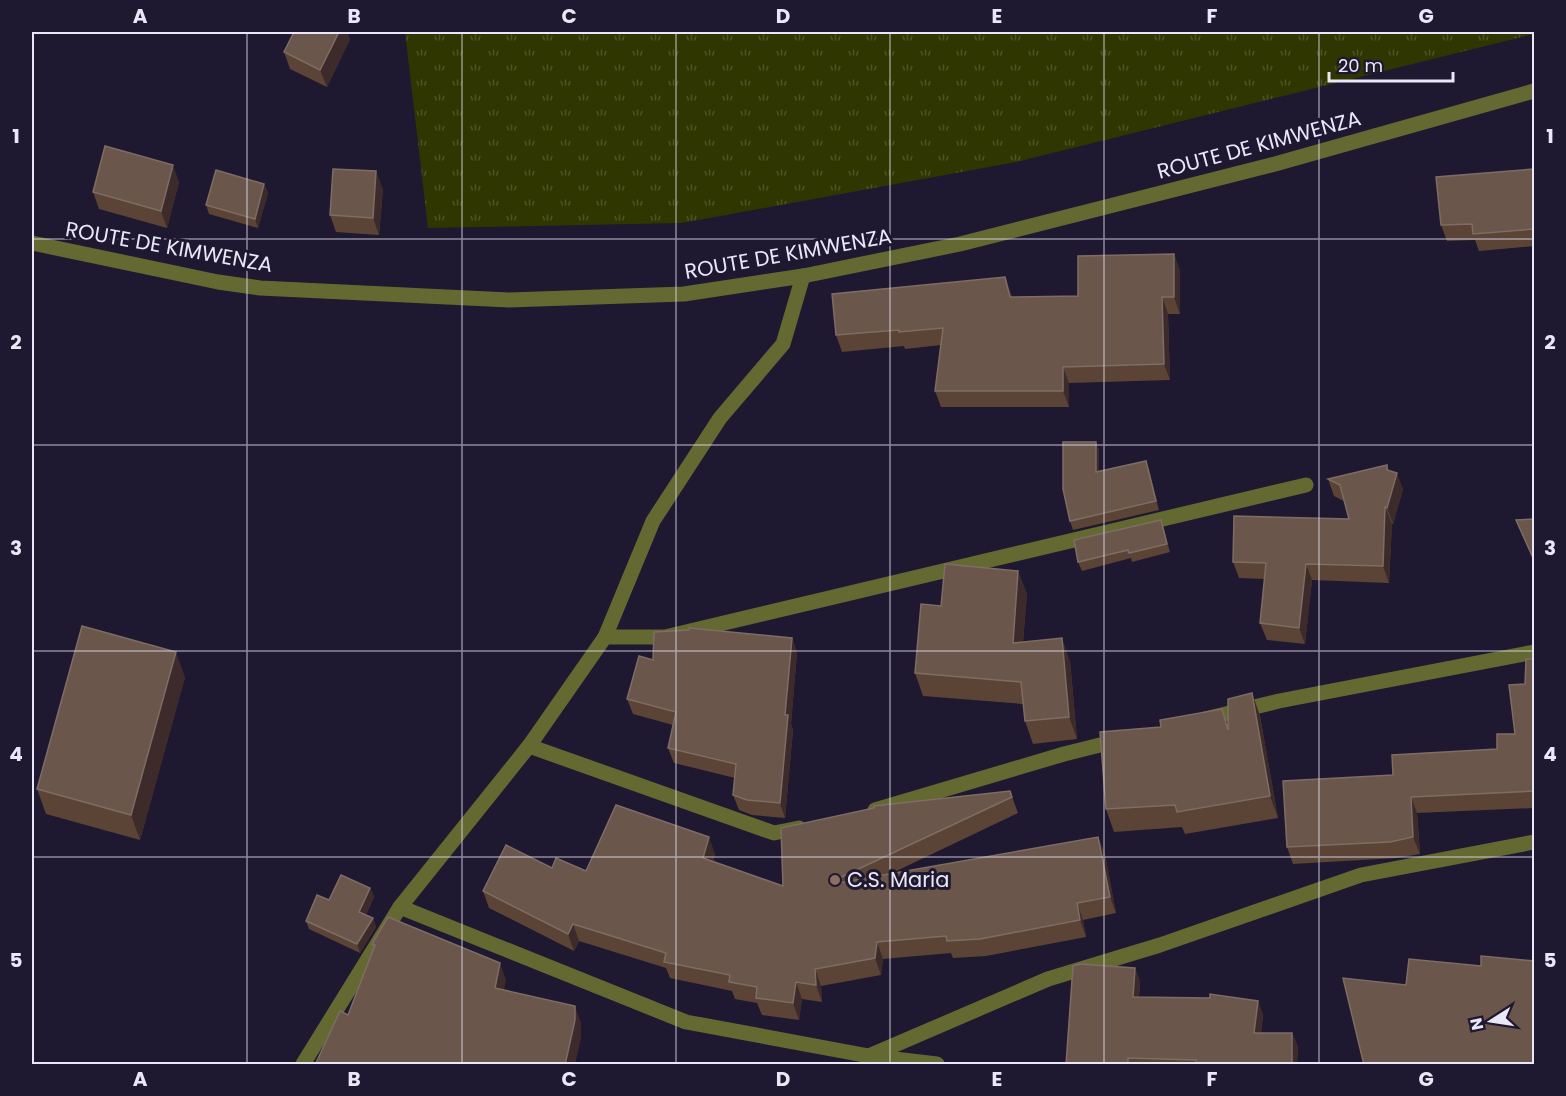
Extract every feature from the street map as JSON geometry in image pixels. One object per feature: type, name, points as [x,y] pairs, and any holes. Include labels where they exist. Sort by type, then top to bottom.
[{"type":"street","name":"ROUTE DE KIMWENZA","points":[[32,243],[218,282],[260,288],[509,300],[684,294],[803,276],[960,244],[1275,164],[1534,92]]},
{"type":"street","points":[[303,1065],[400,907],[529,746],[605,637],[653,521],[720,418],[783,344],[803,276]]},
{"type":"street","points":[[605,637],[665,637],[1306,484]]},
{"type":"street","points":[[1188,723],[1279,701],[1534,652]]},
{"type":"street","points":[[865,812],[1064,754],[1132,737]]},
{"type":"street","points":[[529,746],[774,833],[808,827]]},
{"type":"street","points":[[869,1056],[1048,979],[1160,945],[1361,875],[1534,842]]},
{"type":"street","points":[[400,907],[686,1022],[869,1056],[937,1065]]},
{"type":"green space","points":[[405,32],[1534,32],[1534,34],[1016,162],[682,223],[428,228]]},
{"type":"building","points":[[294,32],[339,32],[320,70],[284,52]]},
{"type":"building","points":[[105,146],[173,165],[161,211],[93,192]]},
{"type":"building","points":[[333,169],[376,171],[373,218],[330,215]]},
{"type":"building","points":[[1534,169],[1534,229],[1473,234],[1472,224],[1441,225],[1436,177]]},
{"type":"building","points":[[216,170],[264,184],[255,219],[206,205]]},
{"type":"building","points":[[1174,254],[1174,297],[1162,297],[1164,364],[1063,367],[1063,391],[935,391],[943,328],[836,335],[832,294],[1005,277],[1010,297],[1078,296],[1078,256]]},
{"type":"building","points":[[1063,442],[1096,442],[1096,472],[1146,461],[1156,501],[1070,521],[1063,489]]},
{"type":"building","points":[[1387,465],[1387,470],[1397,473],[1387,508],[1385,507],[1383,566],[1306,564],[1299,628],[1260,623],[1266,563],[1233,562],[1234,516],[1349,519],[1340,485],[1328,479]]},
{"type":"building","points":[[1534,519],[1534,560],[1516,520]]},
{"type":"building","points":[[1161,520],[1167,544],[1129,553],[1128,550],[1078,562],[1074,540]]},
{"type":"building","points":[[945,564],[1018,571],[1013,643],[1062,638],[1069,717],[1025,721],[1021,682],[915,673],[921,604],[941,606]]},
{"type":"building","points":[[82,626],[176,652],[131,815],[37,789]]},
{"type":"building","points":[[689,628],[792,638],[780,803],[747,800],[733,795],[736,764],[668,748],[676,712],[627,699],[639,656],[653,660],[654,632],[689,630]]},
{"type":"building","points":[[1526,659],[1534,659],[1534,791],[1411,797],[1413,837],[1390,842],[1287,847],[1283,781],[1393,775],[1392,755],[1497,749],[1497,734],[1515,734],[1509,685],[1525,684]]},
{"type":"building","points":[[1252,693],[1270,796],[1177,812],[1175,805],[1106,809],[1100,732],[1161,727],[1160,720],[1222,709],[1228,730],[1228,699]]},
{"type":"building","points":[[1010,791],[1012,797],[837,879],[838,883],[1098,837],[1110,897],[1077,903],[1080,920],[980,939],[947,941],[946,936],[877,942],[875,958],[815,969],[816,985],[796,982],[793,1003],[756,998],[757,987],[729,982],[730,975],[664,962],[666,953],[573,924],[568,934],[483,891],[506,845],[552,868],[556,858],[586,871],[616,805],[709,837],[703,858],[783,886],[781,828],[874,808],[874,806]]},
{"type":"building","points":[[341,875],[370,888],[359,912],[373,918],[357,944],[306,921],[317,895],[329,900]]},
{"type":"building","points":[[388,917],[500,963],[495,988],[575,1006],[575,1020],[565,1065],[315,1065],[340,1011],[348,1015],[375,945],[372,944]]},
{"type":"building","points":[[1481,956],[1534,961],[1534,1065],[1364,1065],[1343,978],[1406,985],[1409,959],[1481,966]]},
{"type":"building","points":[[1080,964],[1135,968],[1133,997],[1210,998],[1210,994],[1258,1001],[1254,1033],[1292,1033],[1292,1065],[1197,1065],[1196,1060],[1128,1058],[1128,1065],[1066,1065],[1073,966]]},
{"type":"place","name":"C.S. Maria","points":[[835,880]]}]
